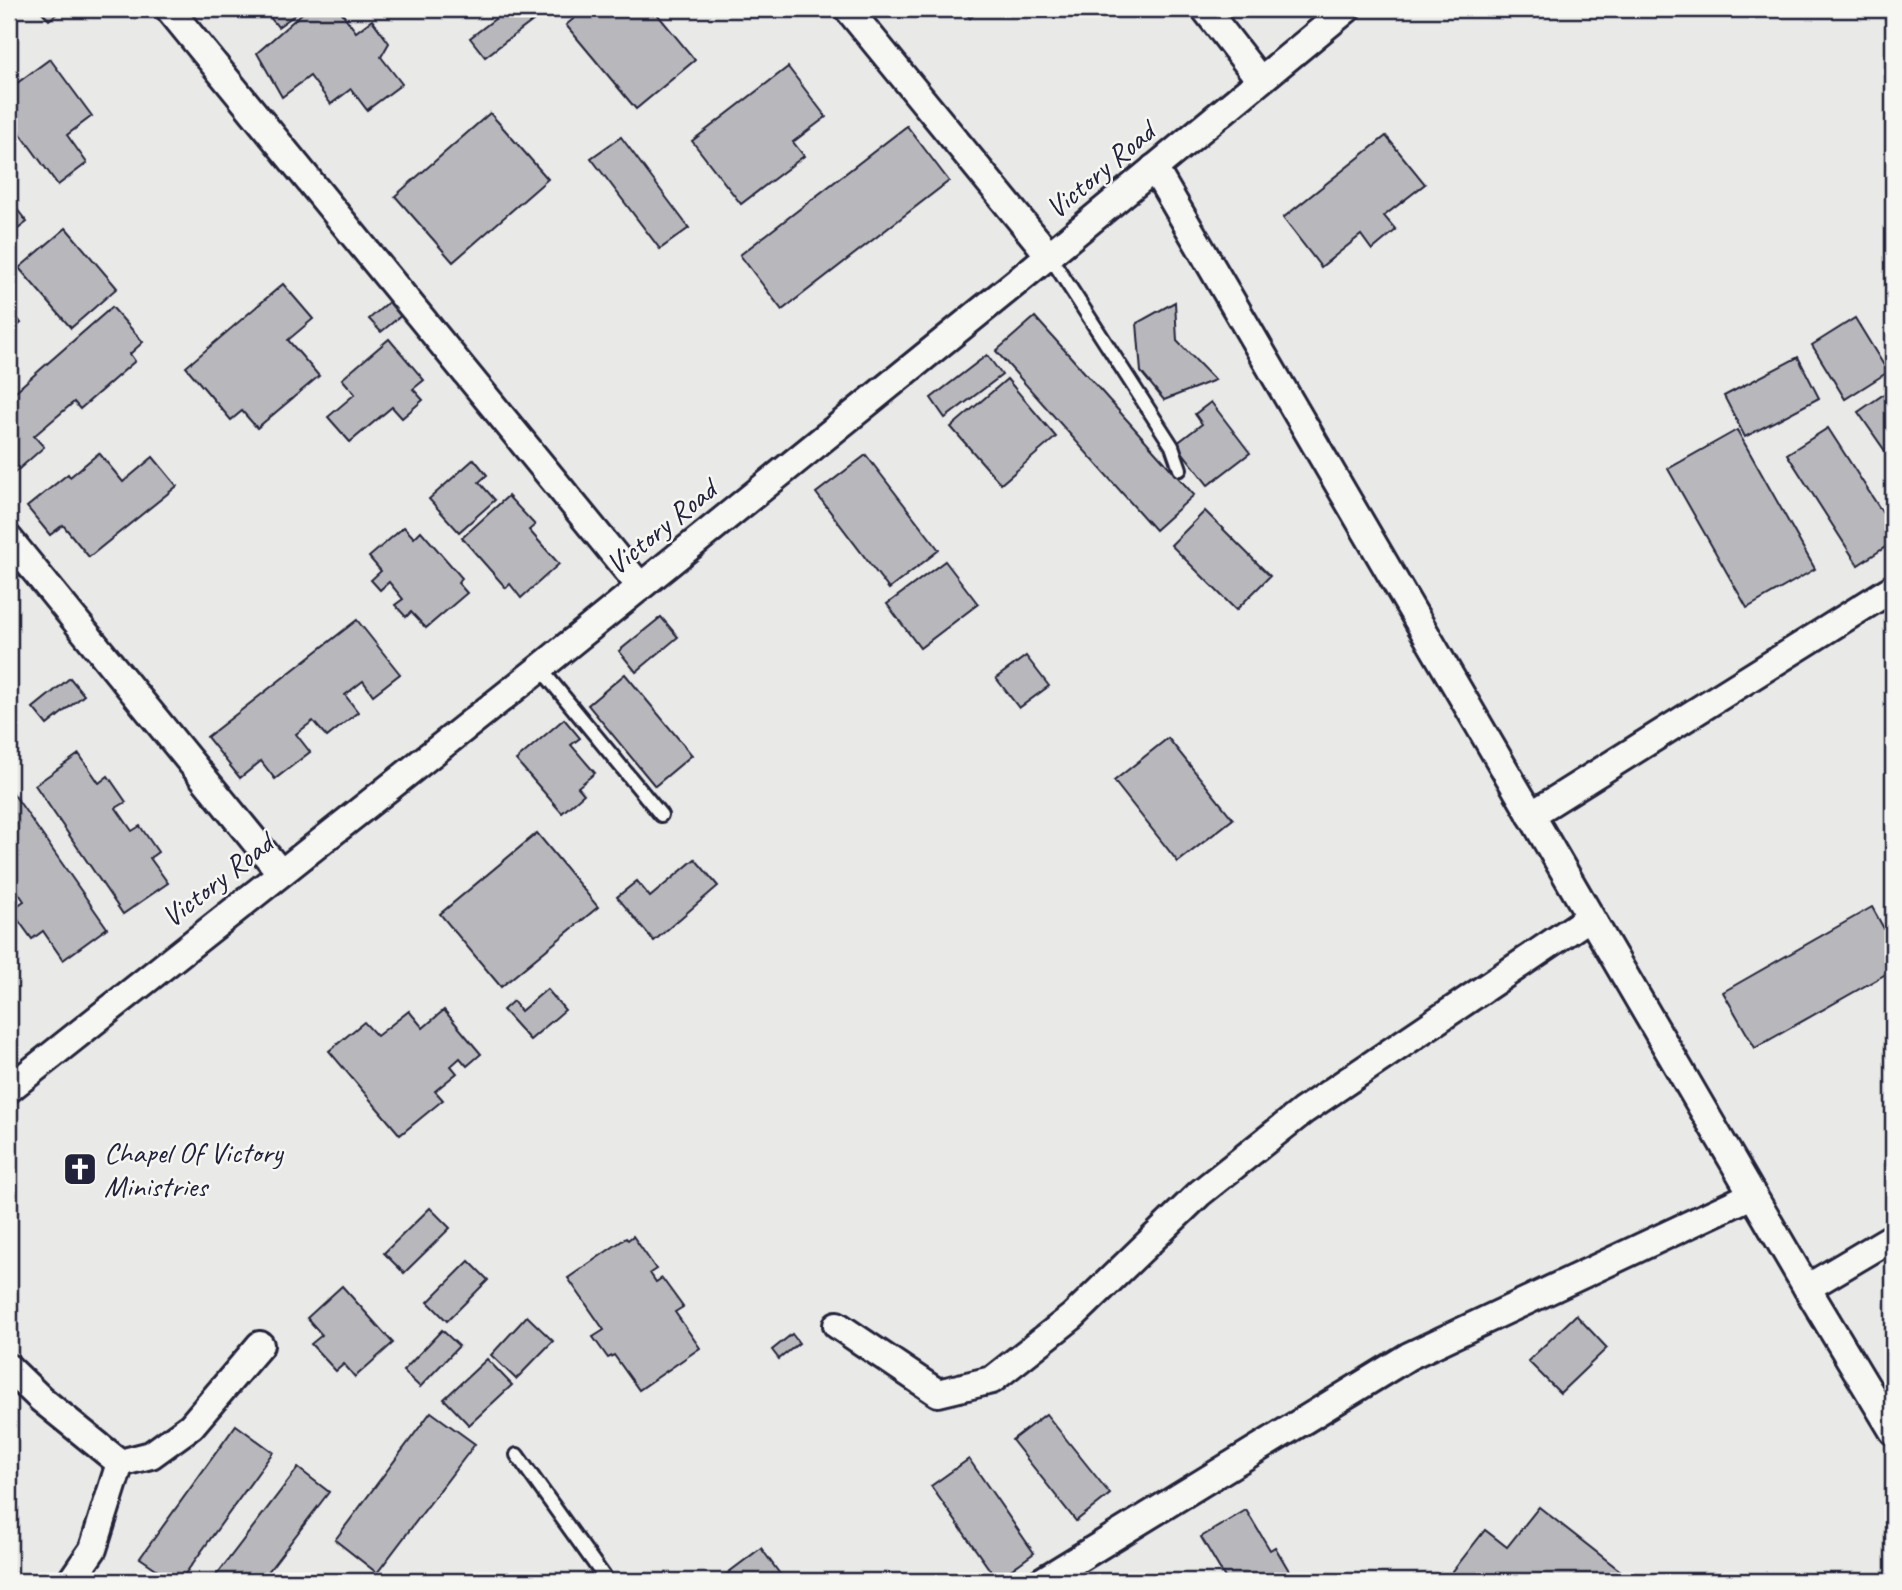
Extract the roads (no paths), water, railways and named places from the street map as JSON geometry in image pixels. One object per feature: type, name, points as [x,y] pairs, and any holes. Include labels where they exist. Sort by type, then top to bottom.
[{"type":"street","points":[[169,9],[640,586]]},
{"type":"street","points":[[848,9],[1049,255]]},
{"type":"street","points":[[1205,9],[1260,80]]},
{"type":"street","name":"Victory Road","points":[[9,1089],[540,668],[1347,9]]},
{"type":"street","points":[[1154,168],[1752,1195],[1893,1431]]},
{"type":"street","points":[[9,539],[280,872]]},
{"type":"street","points":[[1531,815],[1893,588]]},
{"type":"street","points":[[838,1325],[938,1393],[992,1380],[1073,1316],[1200,1193],[1303,1111],[1590,917]]},
{"type":"street","points":[[1042,1581],[1409,1356],[1752,1195]]},
{"type":"street","points":[[1807,1288],[1893,1237]]},
{"type":"street","points":[[120,1463],[151,1455],[191,1426],[260,1345]]},
{"type":"street","points":[[9,1368],[41,1399],[120,1463]]},
{"type":"street","points":[[71,1581],[93,1549],[120,1463]]},
{"type":"lane","points":[[1049,255],[1172,446],[1180,469]]},
{"type":"lane","points":[[540,668],[661,815]]},
{"type":"lane","points":[[517,1455],[607,1581]]},
{"type":"place","name":"Chapel Of Victory Ministries","points":[[80,1169]]}]
